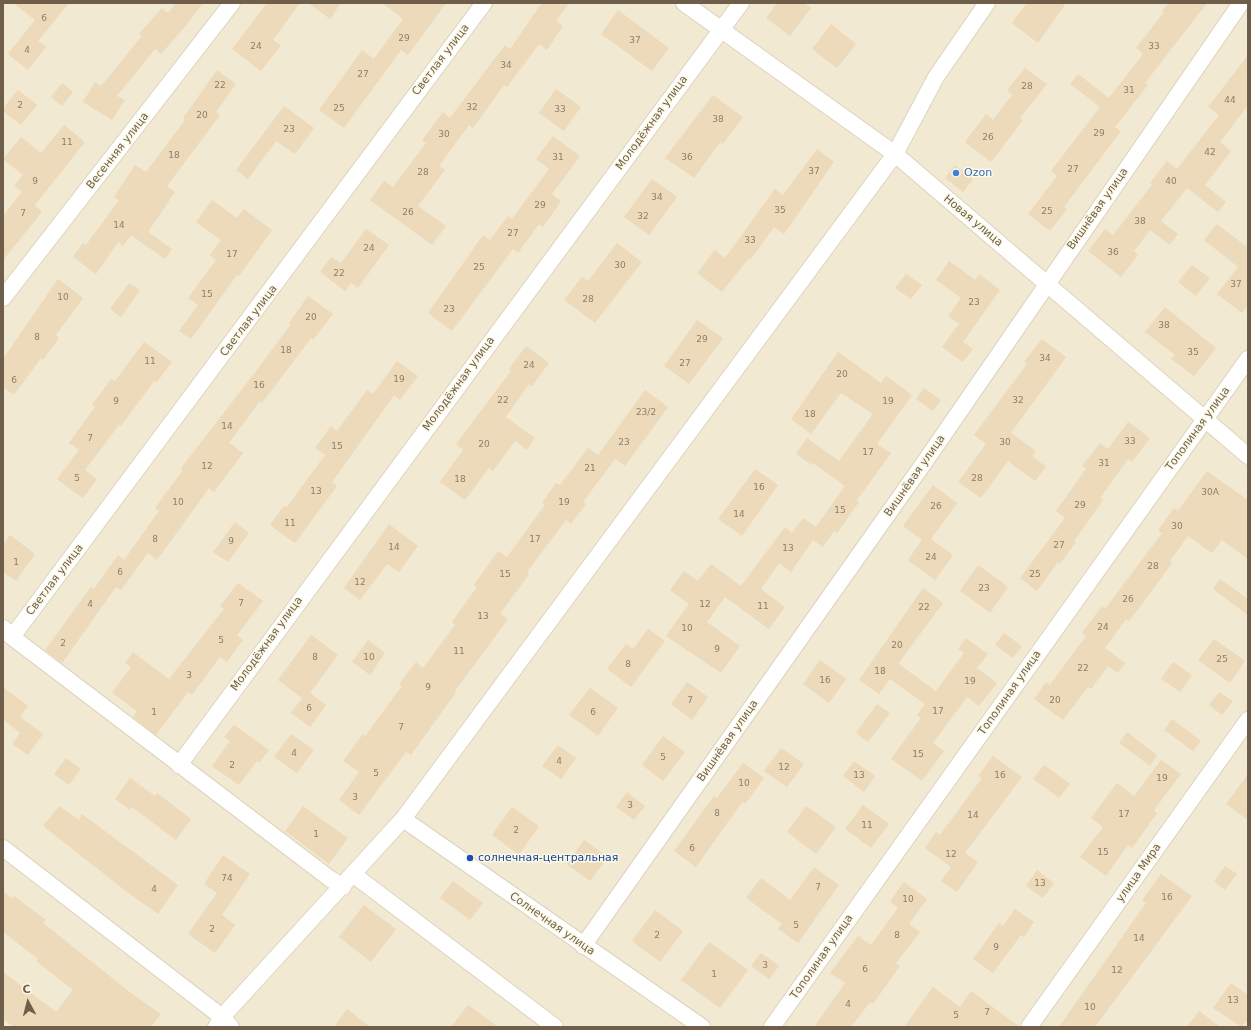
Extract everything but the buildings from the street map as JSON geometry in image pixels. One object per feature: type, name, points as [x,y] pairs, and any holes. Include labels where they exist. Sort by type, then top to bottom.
[{"type":"street","name":"Весенняя улица","points":[[3,298],[232,3]]},
{"type":"street","name":"Светлая улица","points":[[8,633],[484,3]]},
{"type":"street","name":"Новая улица","points":[[684,3],[895,154],[1204,420],[1248,456]]},
{"type":"street","name":"Молодёжная улица","points":[[179,765],[741,3]]},
{"type":"street","points":[[3,848],[223,1024],[403,819],[895,154],[936,77],[987,3]]},
{"type":"street","name":"Вишнёвая улица","points":[[583,946],[924,463],[1046,283],[1241,3]]},
{"type":"street","name":"Тополиная улица","points":[[772,1027],[1248,359]]},
{"type":"street","points":[[8,633],[179,765],[342,887]]},
{"type":"street","name":"улица Мира","points":[[1029,1027],[1248,720]]},
{"type":"street","name":"Солнечная улица","points":[[403,819],[583,946],[702,1027]]},
{"type":"street","points":[[354,874],[555,1027]]},
{"type":"shaded area","points":[[3,3],[1248,3],[1248,1027],[3,1027]]},
{"type":"place","name":"Ozon","points":[[956,173]]},
{"type":"place","name":"солнечная-центральная","points":[[470,858]]}]
